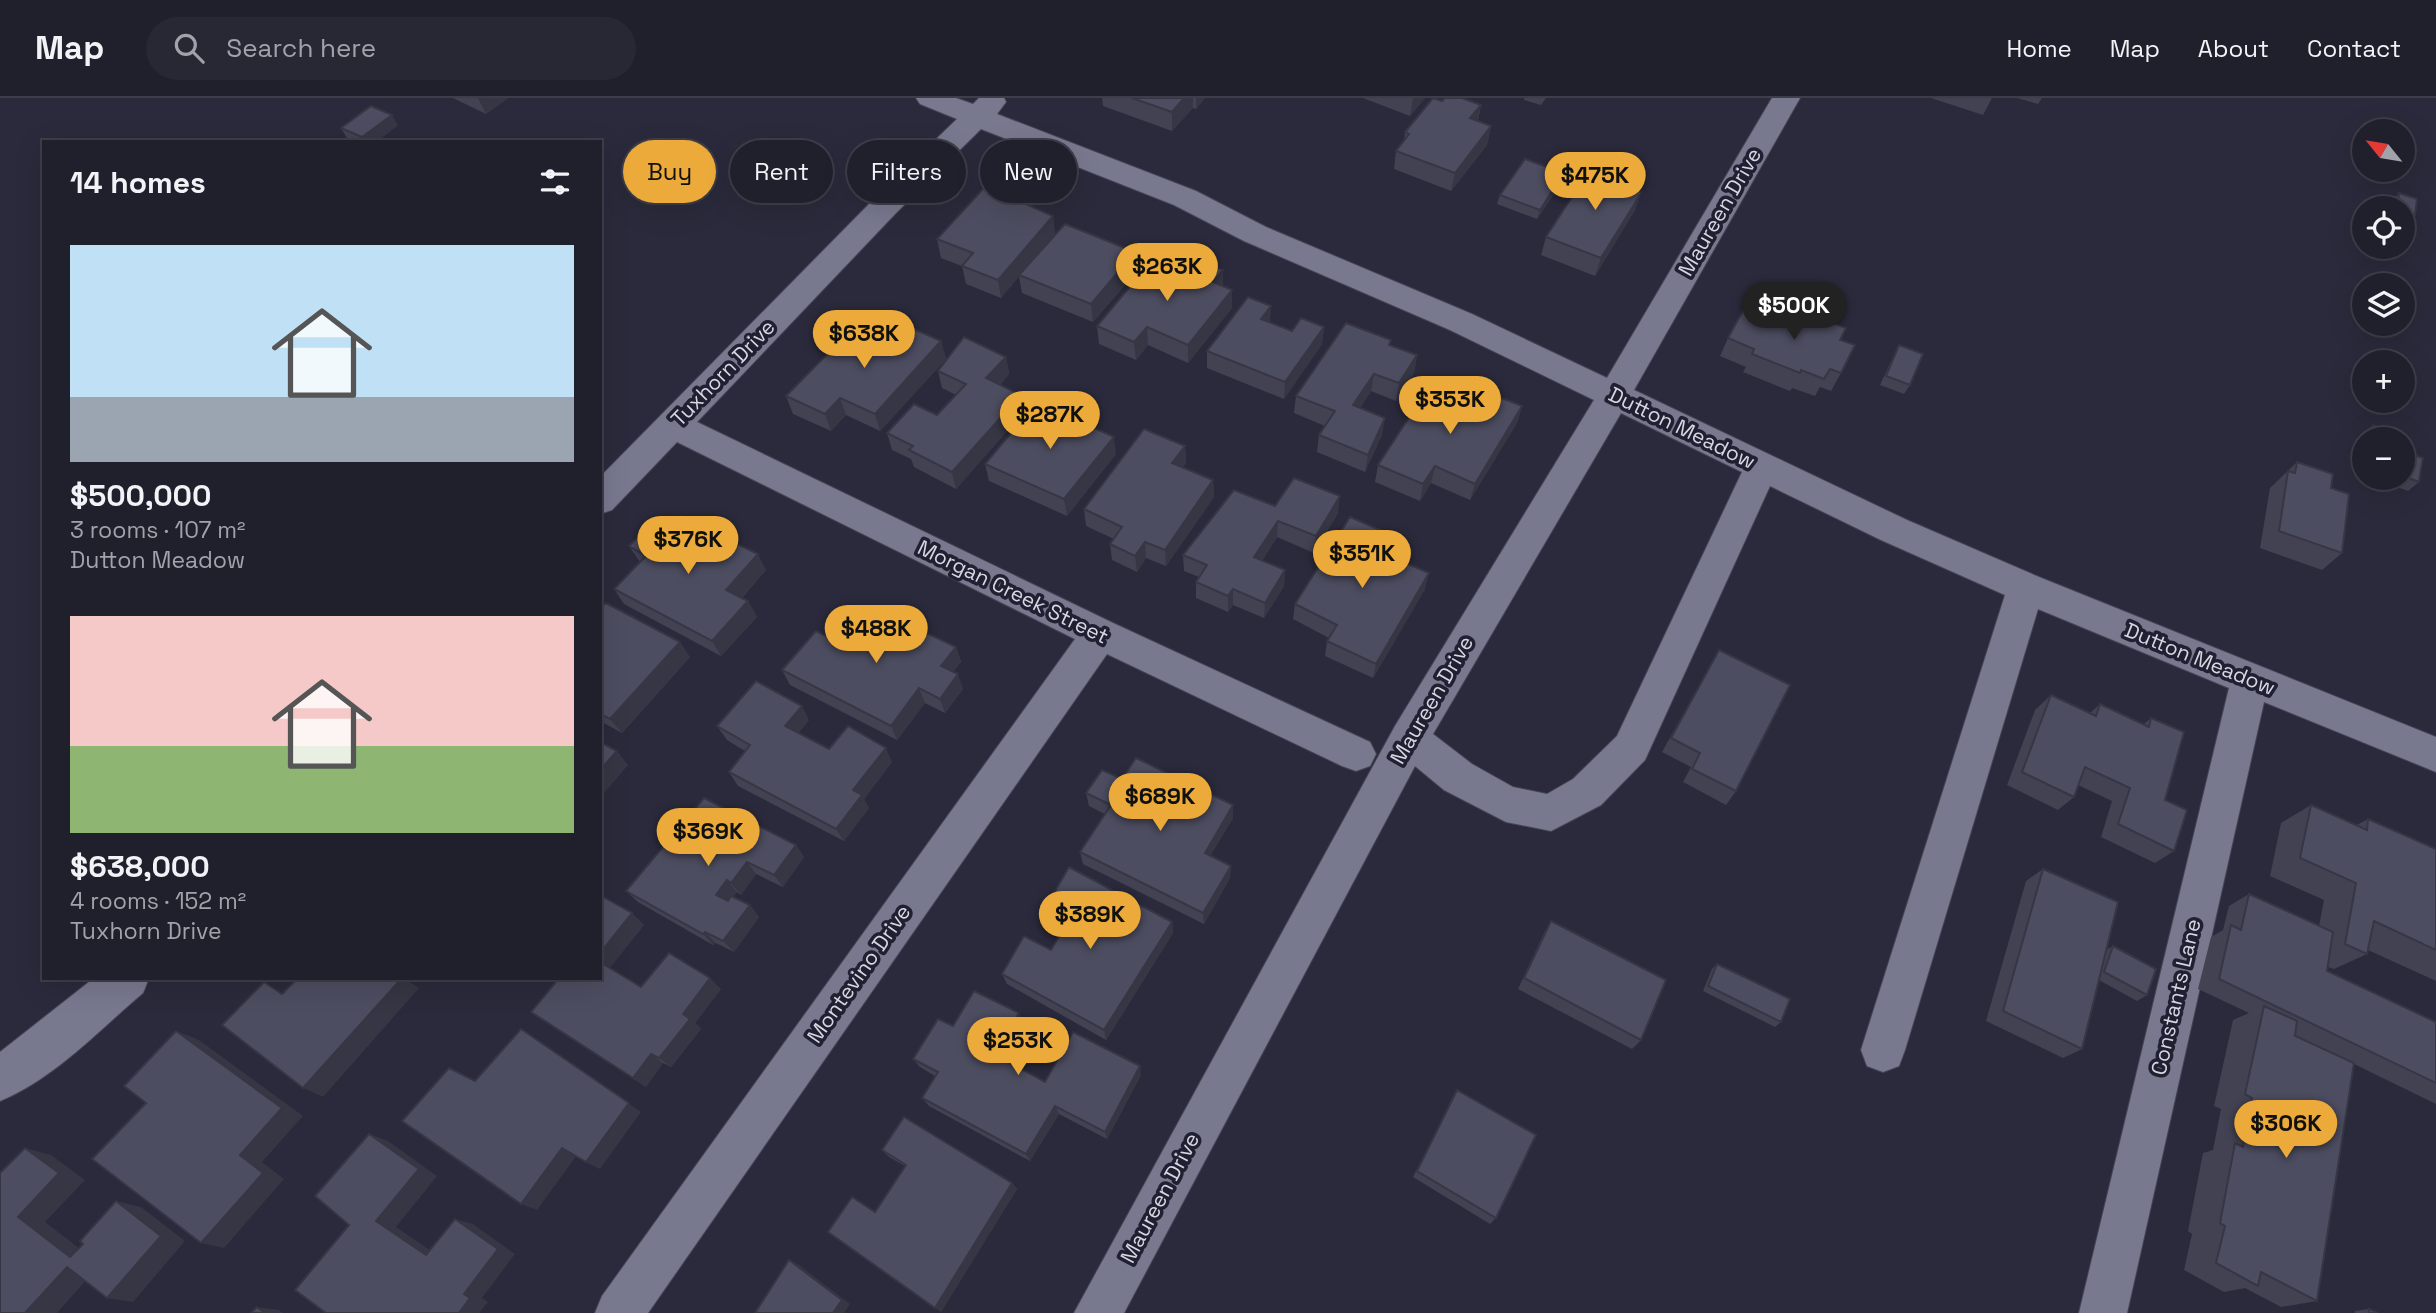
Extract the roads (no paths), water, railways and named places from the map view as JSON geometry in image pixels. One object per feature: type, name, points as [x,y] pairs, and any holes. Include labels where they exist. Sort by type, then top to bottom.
[{"type":"street","name":"Dutton Meadow","points":[[930,98],[986,107],[1185,198],[1255,234],[1461,322],[1894,530],[2436,755]]},
{"type":"street","name":"Maureen Drive","points":[[1098,1313],[1409,738],[1615,394],[1786,98]]},
{"type":"street","name":"Tuxhorn Drive","points":[[602,498],[884,206],[986,107]]},
{"type":"street","name":"Morgan Creek Street","points":[[673,425],[1100,634],[1356,754]]},
{"type":"street","points":[[1409,738],[1458,777],[1506,804],[1551,813],[1587,792],[1632,748],[1732,524],[1762,467]]},
{"type":"street","points":[[1883,1050],[2026,587]]},
{"type":"street","name":"Montevino Drive","points":[[619,1313],[1100,634]]},
{"type":"street","name":"Constants Lane","points":[[2103,1313],[2250,680]]},
{"type":"street","points":[[0,1079],[44,1048],[126,980]]}]
